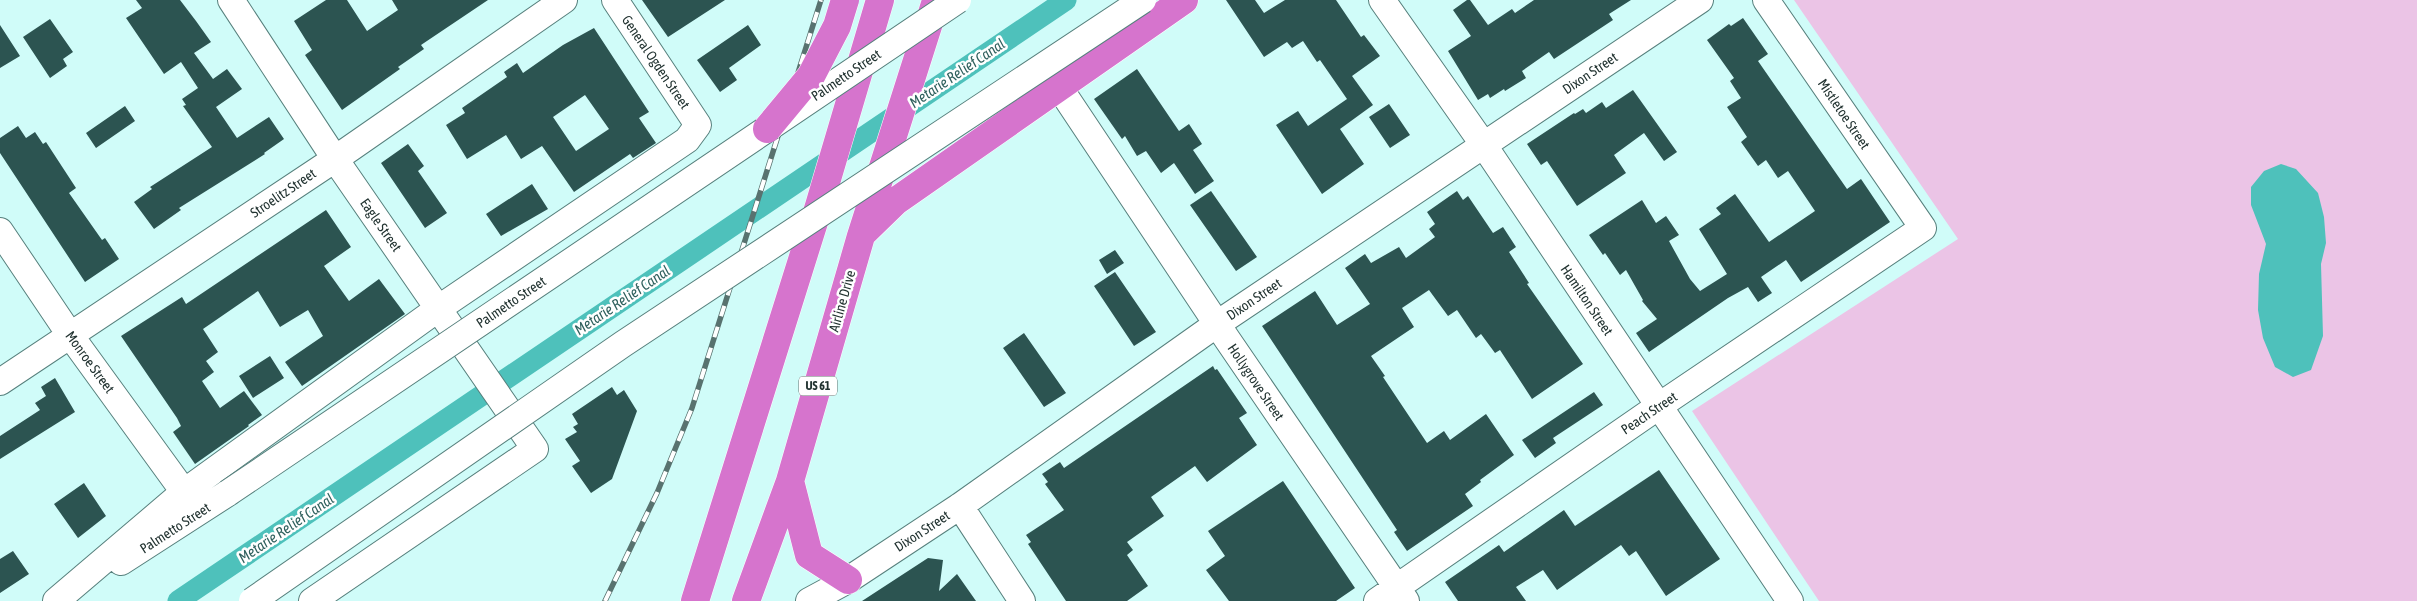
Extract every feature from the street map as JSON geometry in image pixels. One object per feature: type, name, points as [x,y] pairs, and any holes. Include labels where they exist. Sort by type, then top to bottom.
[{"type":"highway","points":[[767,130],[811,76],[837,26],[845,0]]},
{"type":"highway","points":[[695,601],[819,206],[880,0]]},
{"type":"highway","points":[[860,236],[896,201],[1184,0]]},
{"type":"highway","name":"Airline Drive","points":[[746,601],[790,480],[860,236],[932,11]]},
{"type":"highway","points":[[790,480],[809,555],[848,580]]},
{"type":"street","name":"Eagle Street","points":[[231,0],[335,159],[535,449],[312,601]]},
{"type":"street","name":"Stroelitz Street","points":[[0,382],[335,159],[564,0]]},
{"type":"street","name":"General Ogden Street","points":[[615,0],[698,125]]},
{"type":"street","name":"Palmetto Street","points":[[62,601],[228,493],[958,0]]},
{"type":"street","points":[[252,601],[623,344],[1143,0]]},
{"type":"street","name":"Hamilton Street","points":[[1382,0],[1483,144],[1790,601]]},
{"type":"street","name":"Dixon Street","points":[[809,601],[848,580],[960,506],[1217,324],[1700,0]]},
{"type":"street","name":"Mistletoe Street","points":[[1766,0],[1923,228]]},
{"type":"street","name":"Hollygrove Street","points":[[1059,87],[1217,324],[1393,596]]},
{"type":"street","name":"Palmetto Street","points":[[56,601],[184,492],[439,308],[687,140],[698,125]]},
{"type":"street","name":"Peach Street","points":[[1393,596],[1659,406],[1923,228]]},
{"type":"street","name":"Monroe Street","points":[[0,230],[70,335],[184,492]]},
{"type":"street","points":[[960,506],[1022,601]]},
{"type":"shaded area","points":[[1794,0],[2417,0],[2417,601],[1819,601],[1692,411],[1958,239]]},
{"type":"water","points":[[2281,164],[2296,169],[2318,193],[2324,217],[2326,243],[2321,264],[2323,336],[2311,370],[2293,377],[2275,367],[2263,338],[2258,310],[2259,274],[2266,244],[2251,205],[2251,187],[2264,171]]},
{"type":"building","points":[[136,0],[180,0],[196,21],[211,42],[194,53],[213,79],[227,69],[242,89],[216,107],[237,138],[269,117],[284,139],[265,154],[179,208],[181,210],[154,229],[134,202],[152,189],[150,187],[212,147],[183,106],[186,105],[182,99],[198,88],[181,62],[164,74],[126,18],[142,8]]},
{"type":"building","points":[[326,0],[347,0],[367,31],[398,10],[392,0],[488,0],[421,45],[424,49],[398,67],[400,69],[342,110],[305,55],[312,50],[294,21]]},
{"type":"building","points":[[642,0],[725,0],[668,37]]},
{"type":"building","points":[[1226,0],[1255,0],[1264,13],[1285,0],[1336,0],[1361,37],[1364,35],[1380,56],[1352,76],[1373,105],[1340,129],[1364,164],[1322,194],[1276,125],[1298,111],[1308,126],[1347,99],[1320,60],[1317,62],[1303,41],[1292,48],[1287,42],[1264,57]]},
{"type":"building","points":[[1467,0],[1470,0],[1488,25],[1512,9],[1515,13],[1534,0],[1631,0],[1609,14],[1613,20],[1554,59],[1549,52],[1522,71],[1526,78],[1490,98],[1488,94],[1478,100],[1448,51],[1471,36],[1453,10]]},
{"type":"building","points":[[1743,18],[1768,54],[1758,61],[1847,189],[1861,179],[1890,222],[1801,282],[1786,260],[1761,277],[1772,293],[1758,302],[1748,287],[1728,298],[1649,352],[1636,333],[1657,319],[1642,301],[1626,270],[1620,275],[1605,253],[1603,255],[1589,235],[1642,200],[1656,223],[1666,216],[1679,235],[1669,241],[1690,279],[1700,291],[1727,274],[1699,229],[1721,214],[1716,208],[1735,194],[1769,242],[1815,211],[1788,171],[1778,178],[1766,160],[1758,166],[1741,142],[1747,137],[1727,107],[1741,98],[1730,81],[1734,78],[1707,40],[1729,24],[1731,26]]},
{"type":"building","points":[[50,19],[73,52],[63,59],[67,66],[50,78],[23,37]]},
{"type":"building","points":[[0,25],[20,56],[0,68]]},
{"type":"building","points":[[748,25],[761,45],[729,68],[737,80],[720,92],[697,60]]},
{"type":"building","points":[[594,28],[649,112],[639,118],[656,143],[633,158],[630,154],[574,192],[542,146],[521,159],[506,135],[467,159],[446,125],[465,113],[462,108],[507,77],[504,72],[517,63],[523,73],[563,45]],"holes":[[[585,95],[609,129],[576,151],[553,117]]]},
{"type":"building","points":[[1137,69],[1179,131],[1189,124],[1202,144],[1193,150],[1214,181],[1195,194],[1174,163],[1161,173],[1146,151],[1137,156],[1125,136],[1122,139],[1094,99]]},
{"type":"building","points":[[1633,90],[1677,152],[1664,161],[1644,133],[1614,155],[1626,173],[1577,206],[1547,161],[1541,165],[1527,144],[1574,113],[1583,109],[1586,113],[1602,102],[1606,108]]},
{"type":"building","points":[[1389,104],[1410,135],[1390,148],[1369,117]]},
{"type":"building","points":[[125,106],[135,121],[96,148],[86,133]]},
{"type":"building","points":[[18,126],[26,138],[35,132],[43,144],[46,142],[76,188],[69,193],[102,240],[105,238],[119,259],[85,282],[0,153],[0,138]]},
{"type":"building","points":[[408,144],[424,166],[418,171],[447,213],[425,228],[381,163]]},
{"type":"building","points":[[532,184],[548,209],[501,236],[486,214]]},
{"type":"building","points":[[1211,191],[1257,257],[1236,271],[1190,205]]},
{"type":"building","points":[[1457,191],[1463,200],[1468,196],[1493,233],[1503,227],[1516,247],[1509,252],[1529,283],[1527,284],[1583,364],[1532,399],[1500,350],[1495,353],[1481,334],[1476,338],[1457,310],[1448,316],[1429,290],[1402,308],[1414,327],[1371,356],[1427,443],[1444,431],[1450,440],[1486,414],[1514,455],[1480,480],[1481,482],[1465,494],[1473,506],[1407,551],[1394,532],[1397,530],[1262,326],[1315,291],[1337,325],[1370,304],[1345,268],[1365,254],[1371,263],[1399,247],[1406,258],[1435,237],[1429,229],[1435,224],[1427,212]]},
{"type":"building","points":[[326,210],[351,247],[324,266],[349,301],[379,279],[405,314],[302,386],[285,362],[323,336],[308,310],[280,327],[258,291],[203,329],[218,352],[206,361],[214,372],[202,381],[220,408],[244,391],[262,415],[195,464],[173,432],[181,426],[177,418],[121,336],[182,297],[186,304]]},
{"type":"building","points":[[1115,250],[1124,263],[1107,274],[1099,260]]},
{"type":"building","points":[[1115,272],[1156,332],[1134,346],[1094,286]]},
{"type":"building","points":[[1024,333],[1066,393],[1044,407],[1003,348]]},
{"type":"building","points":[[270,356],[284,378],[253,398],[239,376]]},
{"type":"building","points":[[1213,366],[1247,413],[1239,418],[1257,445],[1207,482],[1195,466],[1151,497],[1164,516],[1127,542],[1133,550],[1127,555],[1148,586],[1127,601],[1066,601],[1028,544],[1031,542],[1026,535],[1064,510],[1045,484],[1048,482],[1042,474],[1060,462],[1064,468]]},
{"type":"building","points":[[55,378],[75,412],[0,459],[0,436],[40,410],[35,403],[46,396],[41,387]]},
{"type":"building","points":[[612,387],[617,395],[624,390],[637,411],[612,479],[591,493],[572,466],[580,461],[565,439],[577,432],[573,427],[578,424],[572,414]]},
{"type":"building","points":[[1594,392],[1603,405],[1553,438],[1556,443],[1535,458],[1522,440]]},
{"type":"building","points":[[1659,470],[1720,559],[1666,596],[1636,551],[1629,556],[1621,545],[1557,590],[1543,570],[1516,587],[1526,601],[1458,601],[1445,582],[1499,545],[1504,552],[1564,510],[1575,526]]},
{"type":"building","points":[[1283,481],[1355,588],[1336,601],[1229,601],[1206,570],[1225,556],[1208,531]]},
{"type":"building","points":[[84,483],[106,516],[78,538],[54,504]]},
{"type":"building","points":[[13,551],[29,574],[0,593],[0,559]]},
{"type":"building","points":[[928,558],[943,560],[939,591],[957,574],[976,601],[862,601]]},
{"type":"waterway","name":"Metarie Relief Canal","points":[[178,601],[1066,0]]},
{"type":"railway","points":[[605,601],[657,493],[692,408],[821,0]]}]
